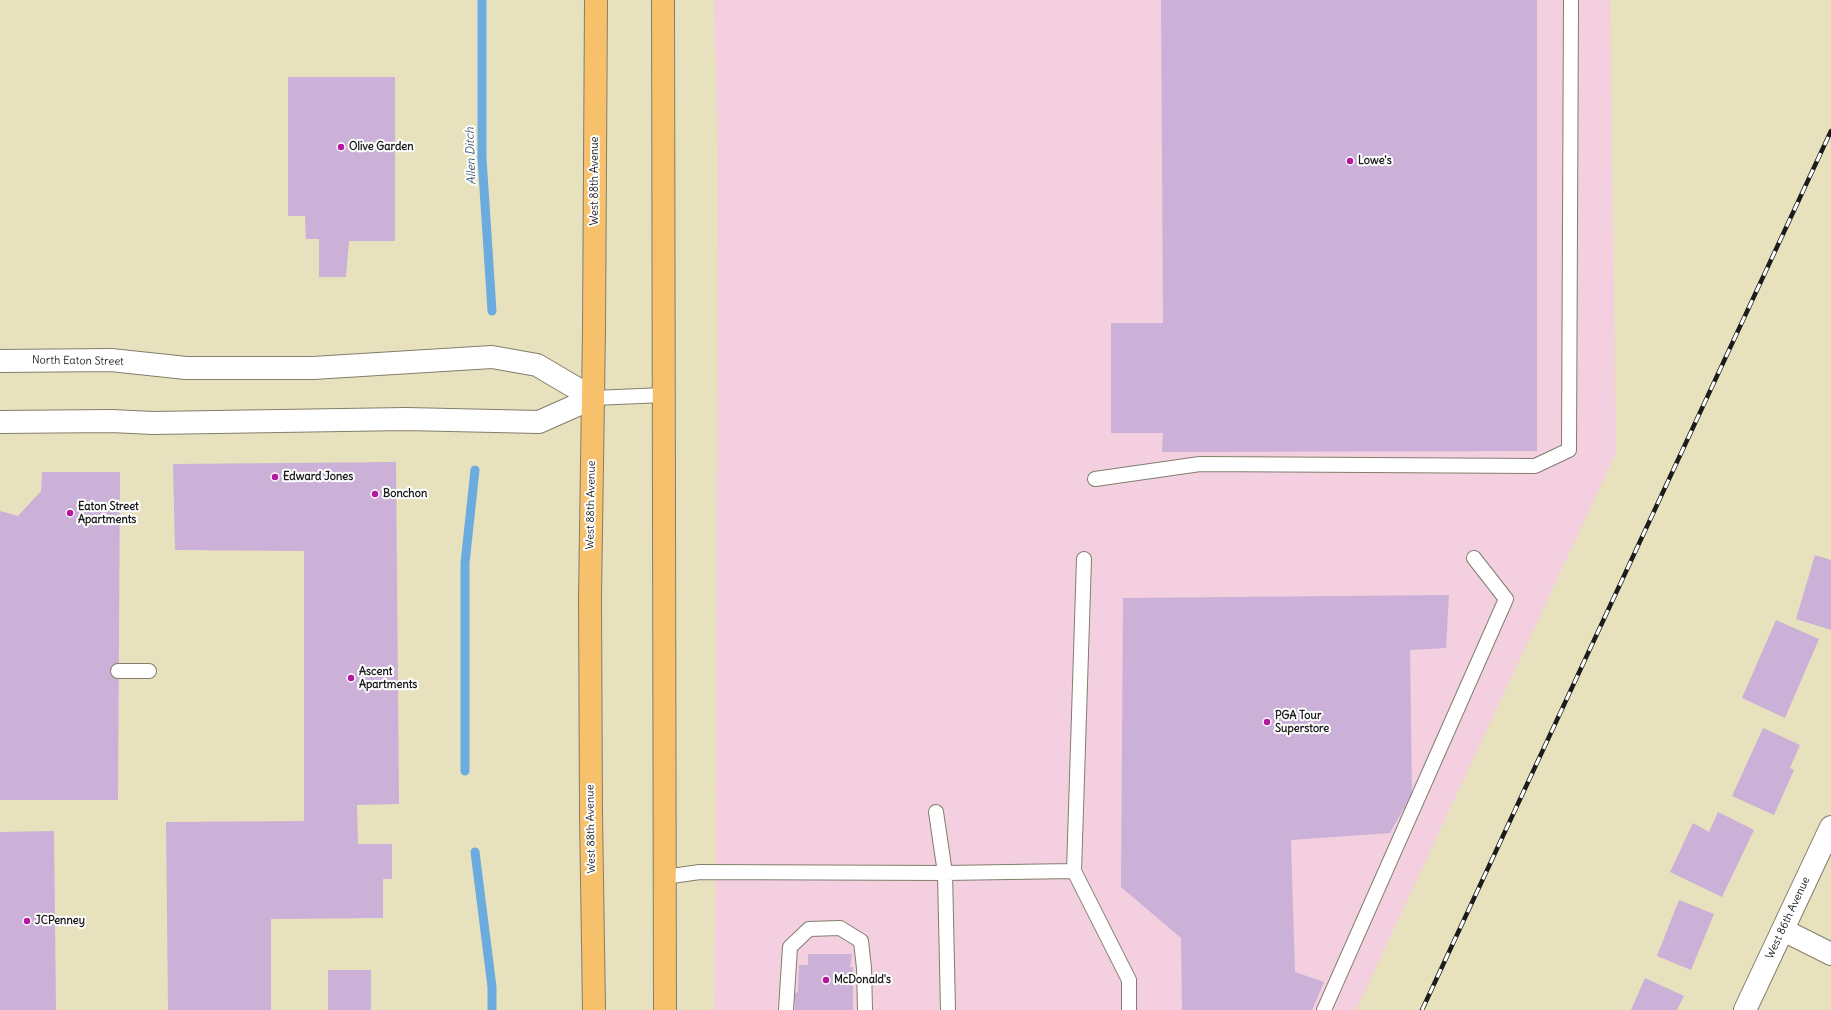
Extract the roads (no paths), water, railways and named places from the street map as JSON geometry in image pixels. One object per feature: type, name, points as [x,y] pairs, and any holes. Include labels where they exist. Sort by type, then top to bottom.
[{"type":"main road","name":"West 88th Avenue","points":[[594,1010],[590,605],[596,0]]},
{"type":"main road","points":[[663,0],[665,1010]]},
{"type":"street","name":"North Eaton Street","points":[[0,361],[111,360],[186,368],[313,368],[492,358],[537,365],[593,398]]},
{"type":"street","points":[[0,422],[111,421],[153,423],[406,419],[539,422],[593,398]]},
{"type":"street","name":"West 86th Avenue","points":[[1745,1010],[1831,827]]},
{"type":"street","points":[[1783,930],[1831,954]]},
{"type":"lane","points":[[1095,479],[1200,464],[1535,466],[1569,450],[1571,0]]},
{"type":"lane","points":[[593,398],[664,395]]},
{"type":"lane","points":[[1324,1010],[1506,599],[1474,558]]},
{"type":"lane","points":[[1084,559],[1074,871],[1129,980],[1129,1010]]},
{"type":"lane","points":[[118,671],[149,671]]},
{"type":"lane","points":[[936,812],[945,873],[948,1010]]},
{"type":"lane","points":[[664,877],[700,872],[945,873],[1074,871]]},
{"type":"lane","points":[[786,1010],[790,946],[809,929],[840,928],[861,941],[864,968],[865,1010]]},
{"type":"waterway","name":"Allen Ditch","points":[[482,0],[482,158],[492,311]]},
{"type":"waterway","points":[[465,771],[465,563],[475,470]]},
{"type":"waterway","points":[[475,852],[492,987],[492,1010]]},
{"type":"railway","points":[[1422,1010],[1831,131]]},
{"type":"place","name":"Olive Garden","points":[[341,147]]},
{"type":"place","name":"Lowe's","points":[[1350,161]]},
{"type":"place","name":"Edward Jones","points":[[275,477]]},
{"type":"place","name":"Bonchon","points":[[375,494]]},
{"type":"place","name":"Eaton Street Apartments","points":[[70,513]]},
{"type":"place","name":"Ascent Apartments","points":[[351,678]]},
{"type":"place","name":"PGA Tour Superstore","points":[[1267,722]]},
{"type":"place","name":"JCPenney","points":[[27,921]]},
{"type":"place","name":"McDonald's","points":[[826,980]]}]
